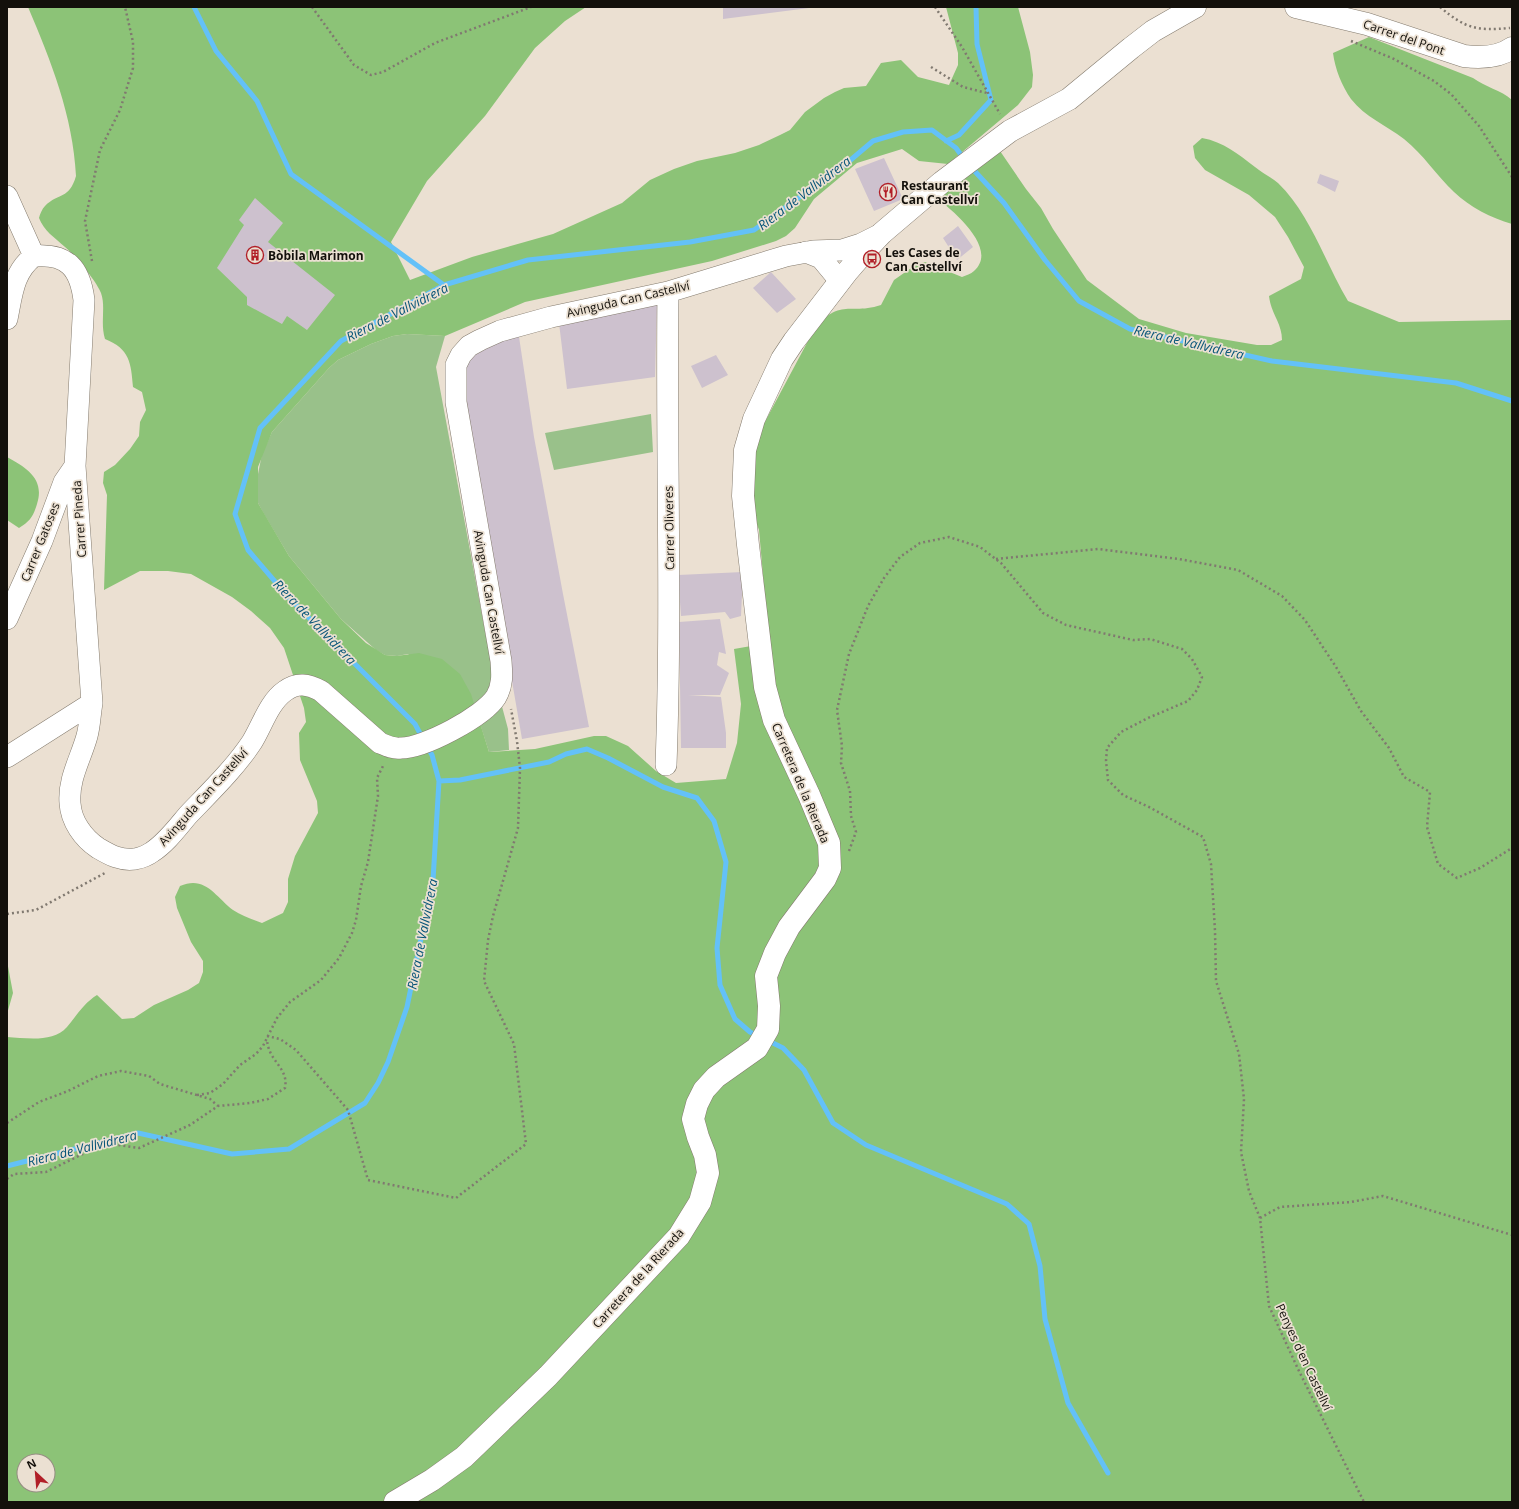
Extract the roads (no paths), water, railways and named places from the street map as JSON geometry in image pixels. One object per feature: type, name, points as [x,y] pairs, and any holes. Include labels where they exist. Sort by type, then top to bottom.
[{"type":"street","name":"Carretera de la Rierada","points":[[395,1502],[432,1480],[464,1457],[548,1376],[679,1236],[700,1202],[708,1173],[705,1155],[693,1119],[697,1104],[704,1090],[716,1077],[757,1048],[768,1028],[769,1006],[766,976],[775,953],[789,927],[825,879],[830,868],[829,843],[809,795],[774,720],[765,687],[748,545],[743,475],[745,450],[754,419],[770,384],[794,341],[844,276],[882,233],[942,182],[983,150],[1010,131],[1069,99],[1153,31],[1195,7]]},
{"type":"street","name":"Carrer del Pont","points":[[1296,7],[1367,24],[1464,56],[1480,58],[1495,56],[1512,48]]},
{"type":"street","points":[[7,196],[34,256],[24,264],[14,282],[7,319]]},
{"type":"street","name":"Avinguda Can Castellví","points":[[117,858],[135,858],[151,852],[169,836],[240,758],[278,697],[292,687],[302,684],[311,686],[321,692],[368,734],[391,748],[414,747],[435,737],[477,716],[488,708],[497,696],[502,682],[500,655],[456,402],[455,378],[457,360],[469,346],[480,340],[525,323],[668,292],[786,256],[805,252],[828,252],[853,247],[882,233]]},
{"type":"street","points":[[805,252],[821,258],[844,276]]},
{"type":"street","points":[[828,252],[840,259],[844,276]]},
{"type":"street","name":"Carrer Pineda","points":[[34,256],[45,255],[66,261],[75,269],[82,284],[84,300],[75,466],[92,703],[87,736],[72,782],[70,804],[72,815],[83,834],[96,846],[117,858]]},
{"type":"street","name":"Carrer Oliveres","points":[[666,764],[670,551],[667,391],[668,292]]},
{"type":"street","name":"Carrer Gatoses","points":[[7,619],[42,541],[64,482],[75,466]]},
{"type":"street","points":[[7,756],[92,703]]},
{"type":"waterway","points":[[194,7],[216,51],[257,101],[291,174],[444,285]]},
{"type":"waterway","points":[[946,141],[959,135],[991,100],[977,44],[976,7]]},
{"type":"waterway","name":"Riera de Vallvidrera","points":[[423,739],[415,724],[290,599],[248,550],[235,514],[260,428],[341,341],[444,285],[528,260],[690,242],[754,230],[847,163],[873,141],[903,132],[932,130],[956,148],[964,159]]},
{"type":"waterway","name":"Riera de Vallvidrera","points":[[970,166],[1004,203],[1045,260],[1079,301],[1130,329],[1272,361],[1456,383],[1512,401]]},
{"type":"waterway","name":"Riera de Vallvidrera","points":[[7,1166],[138,1133],[232,1154],[289,1149],[365,1103],[378,1083],[388,1062],[407,1007],[433,880],[439,781],[432,755],[427,746]]},
{"type":"waterway","points":[[439,781],[460,780],[549,762],[566,754],[587,749],[608,758],[663,787],[697,798],[714,821],[726,862],[717,948],[720,985],[735,1019],[750,1032],[758,1036]]},
{"type":"waterway","points":[[767,1040],[783,1048],[804,1070],[833,1123],[866,1145],[1007,1204],[1029,1224],[1040,1266],[1045,1319],[1068,1403],[1108,1473]]},
{"type":"place","name":"Restaurant Can Castellví","points":[[888,192]]},
{"type":"place","name":"Bòbila Marimon","points":[[255,255]]},
{"type":"place","name":"Les Cases de Can Castellví","points":[[872,259]]}]
